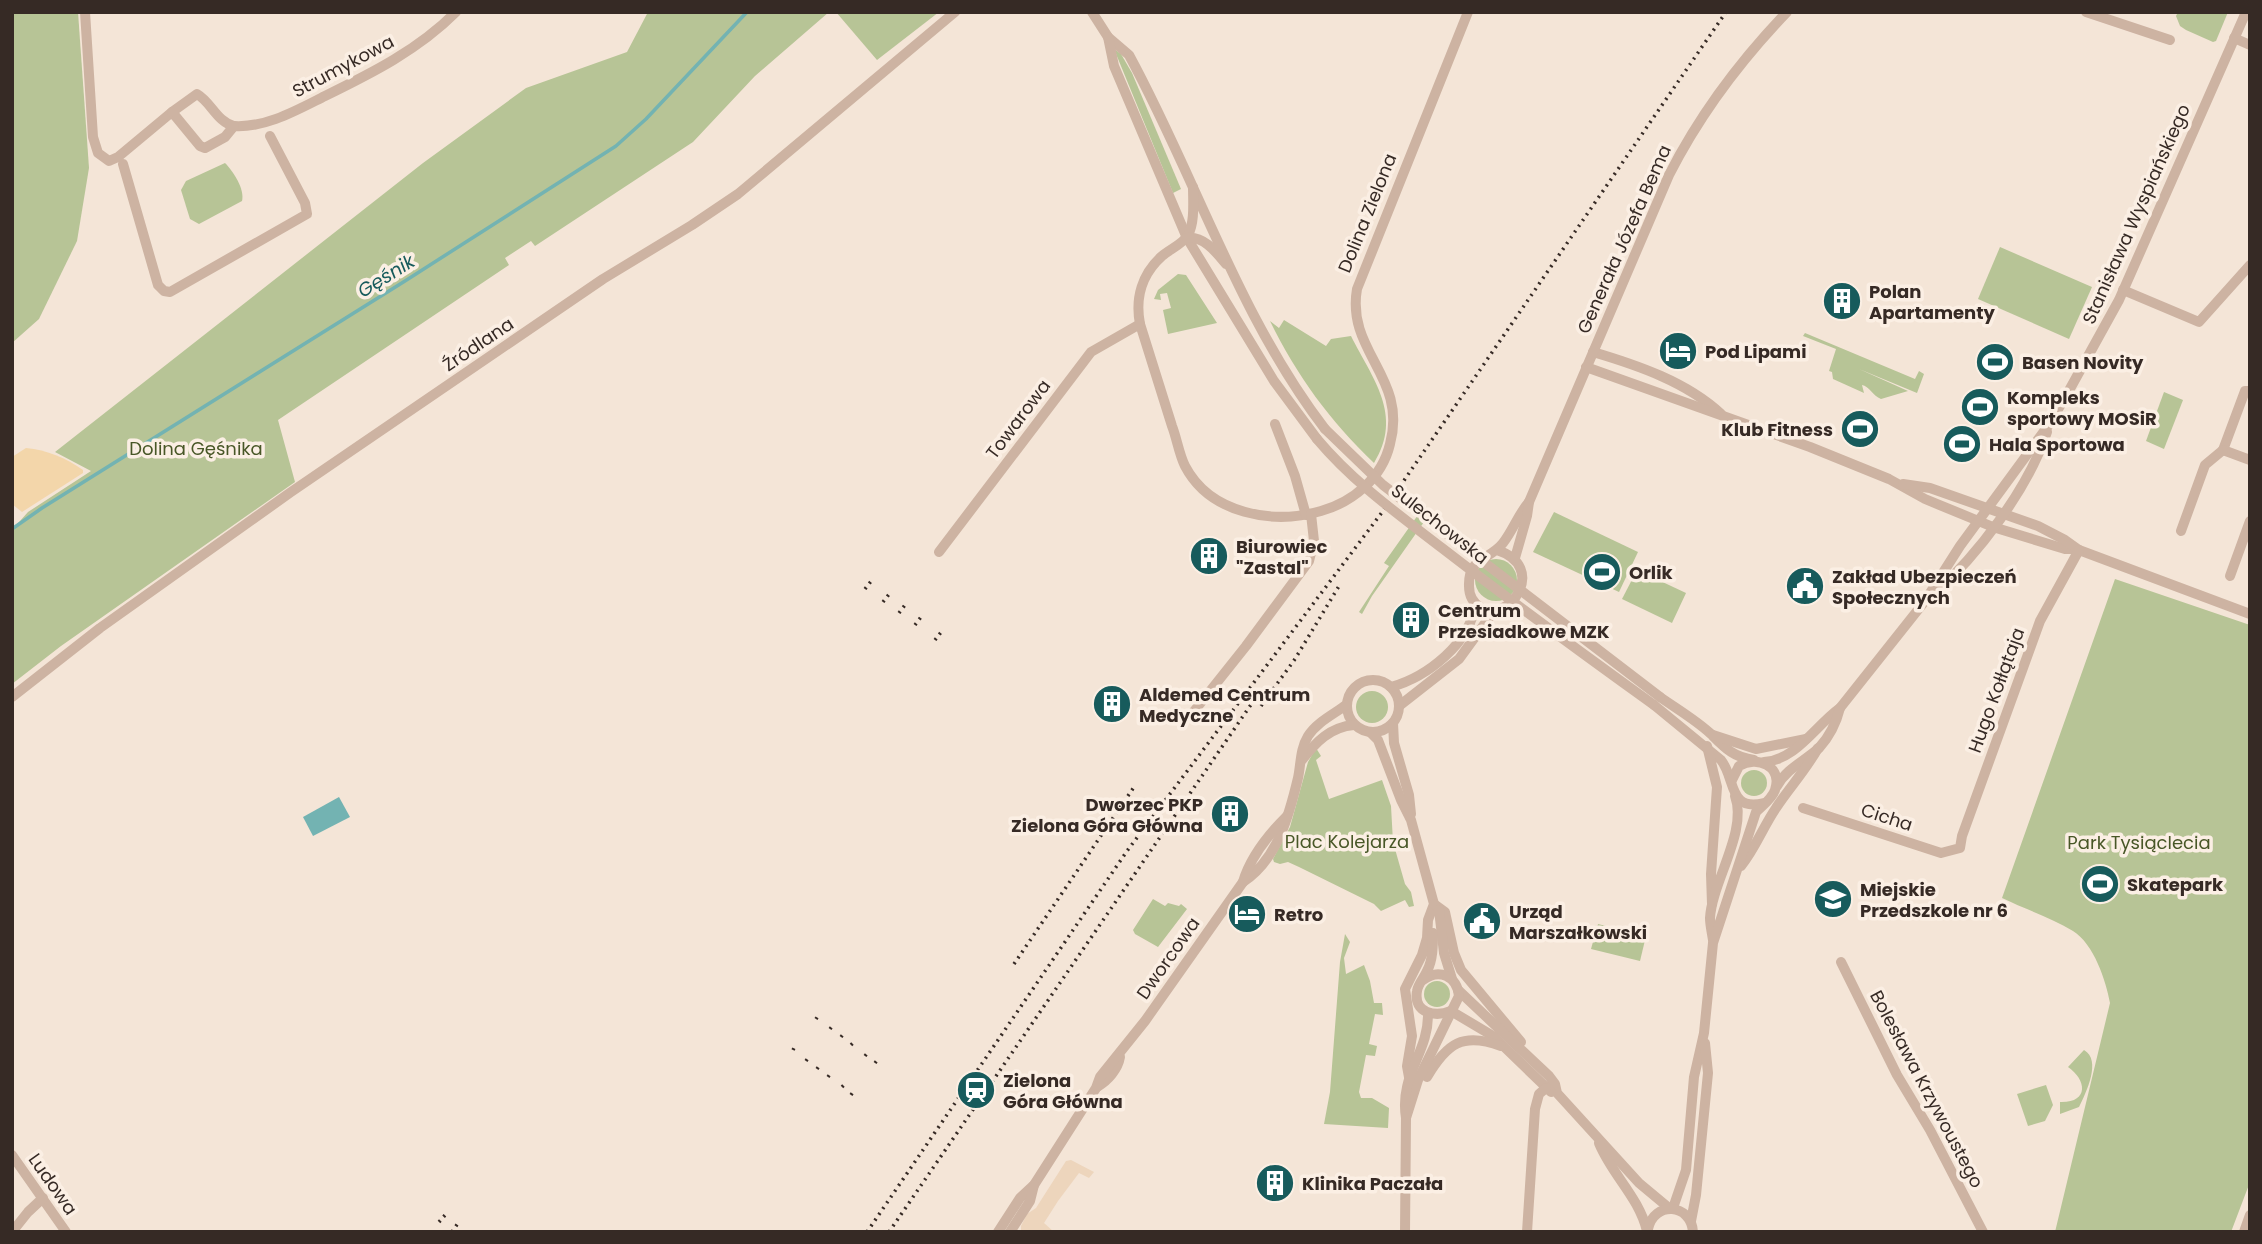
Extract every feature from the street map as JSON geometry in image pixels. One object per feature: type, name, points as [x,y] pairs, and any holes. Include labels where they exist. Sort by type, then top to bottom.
[{"type":"street","points":[[85,12],[93,137],[98,153],[109,161],[118,157],[193,95],[200,95],[224,122],[234,126]]},
{"type":"street","name":"Strumykowa","points":[[172,112],[203,148],[225,137],[234,126],[281,117],[372,73],[421,44],[456,12]]},
{"type":"street","name":"Źródlana","points":[[12,697],[110,621],[292,492],[604,279],[738,194],[955,12]]},
{"type":"street","name":"Sulechowska","points":[[1092,12],[1108,37],[1129,55],[1283,371],[1325,429],[1383,485],[1657,701],[1728,769],[1732,780]]},
{"type":"street","name":"Dolina Zielona","points":[[1308,514],[1337,505],[1361,490],[1377,472],[1390,446],[1394,414],[1391,396],[1359,329],[1354,303],[1357,289],[1468,12]]},
{"type":"street","name":"Generała Józefa Bema","points":[[1515,558],[1529,502],[1679,155],[1730,76],[1787,12]]},
{"type":"street","points":[[2087,12],[2170,40]]},
{"type":"street","name":"Stanisława Wyspiańskiego","points":[[1926,601],[1944,569],[2048,426],[2099,339],[2246,12]]},
{"type":"street","name":"Sulechowska","points":[[1108,37],[1114,66],[1187,238],[1274,381],[1317,439],[1377,498],[1521,610],[1711,734],[1723,748],[1741,757],[1759,761]]},
{"type":"street","points":[[2234,38],[2250,45]]},
{"type":"street","points":[[123,164],[158,285],[164,291],[170,292],[307,214],[305,203],[270,136]]},
{"type":"street","name":"Sulechowska","points":[[1187,238],[1193,214],[1193,187]]},
{"type":"street","name":"Sulechowska","points":[[1187,238],[1194,237],[1204,242],[1234,274]]},
{"type":"street","points":[[1187,238],[1163,255],[1145,279],[1137,305],[1140,324],[1184,465],[1205,491],[1225,505],[1247,513],[1288,517],[1308,514]]},
{"type":"street","points":[[2123,290],[2199,322],[2250,265]]},
{"type":"street","name":"Towarowa","points":[[939,552],[1091,352],[1140,324]]},
{"type":"street","points":[[1593,352],[1672,382],[1706,400],[1721,414]]},
{"type":"street","points":[[1586,367],[1721,414],[1900,484],[1925,499],[1993,527],[2065,549],[2077,550],[2250,614]]},
{"type":"street","points":[[2181,531],[2205,465],[2223,450],[2245,391],[2250,391]]},
{"type":"street","points":[[1191,715],[1309,561],[1314,541],[1308,514],[1275,424]]},
{"type":"street","name":"Stanisława Wyspiańskiego","points":[[1759,761],[1775,761],[1784,757],[1840,708],[1926,601],[1965,563],[1993,527],[2028,472],[2043,443],[2048,426]]},
{"type":"street","points":[[2223,450],[2250,460]]},
{"type":"street","points":[[1900,484],[1930,488],[2038,526],[2066,540],[2077,550]]},
{"type":"street","name":"Generała Józefa Bema","points":[[1497,550],[1529,502]]},
{"type":"street","points":[[2230,576],[2250,521]]},
{"type":"street","points":[[1399,706],[1459,659],[1494,611],[1508,604],[1521,588],[1523,578],[1515,558],[1497,550],[1478,561],[1470,574],[1469,592],[1475,604],[1494,611]]},
{"type":"street","name":"Hugo Kołłątaja","points":[[1960,848],[1962,836],[2040,621],[2077,550]]},
{"type":"street","points":[[1391,687],[1418,677],[1444,656],[1467,630],[1475,604]]},
{"type":"street","points":[[1411,820],[1409,795],[1394,743],[1393,723],[1399,706],[1398,699],[1391,687],[1378,680],[1363,682],[1350,693],[1347,712],[1354,724],[1370,732],[1378,740],[1411,820],[1452,979],[1458,990],[1555,1084],[1557,1093]]},
{"type":"street","name":"Dworcowa","points":[[998,1232],[1020,1198],[1034,1185],[1096,1088],[1100,1077],[1120,1054],[1243,882],[1253,876],[1284,832],[1303,747],[1309,734],[1346,705]]},
{"type":"street","name":"Stanisława Wyspiańskiego","points":[[1777,786],[1786,774],[1818,748],[1835,727],[1840,708]]},
{"type":"street","points":[[1370,732],[1383,730],[1393,723]]},
{"type":"street","name":"Dworcowa","points":[[1301,762],[1312,746],[1324,736],[1338,728],[1354,724]]},
{"type":"street","points":[[1711,734],[1756,750],[1806,739]]},
{"type":"street","points":[[1707,747],[1717,787],[1711,874],[1710,920],[1713,943]]},
{"type":"street","points":[[1737,871],[1750,855],[1777,806],[1810,764],[1818,748]]},
{"type":"street","points":[[1671,1208],[1686,1170],[1713,943],[1756,812],[1771,799],[1777,786],[1774,771],[1759,761],[1739,766],[1732,780],[1739,806],[1737,821],[1712,904]]},
{"type":"street","points":[[1734,793],[1747,804],[1764,803]]},
{"type":"street","name":"Cicha","points":[[1803,808],[1941,853],[1960,848]]},
{"type":"street","points":[[1435,907],[1432,954],[1428,970],[1417,991],[1422,1009],[1438,1015],[1451,1011],[1485,1030],[1545,1088],[1557,1093],[1648,1193],[1671,1208],[1680,1210],[1692,1226]]},
{"type":"street","points":[[1435,907],[1445,912],[1454,953],[1461,970],[1525,1046],[1526,1053]]},
{"type":"street","points":[[1409,1077],[1407,1066],[1412,1023],[1405,989],[1422,955],[1435,907]]},
{"type":"street","name":"Bolesława Krzywoustego","points":[[1840,962],[1897,1075],[1930,1130],[1983,1232]]},
{"type":"street","points":[[1423,980],[1434,974],[1452,979]]},
{"type":"street","points":[[1406,1118],[1451,1011],[1458,1001],[1458,990]]},
{"type":"street","points":[[1405,1232],[1406,1118],[1403,1101],[1424,1038],[1428,1013]]},
{"type":"street","points":[[1692,1226],[1708,1073],[1704,1033]]},
{"type":"street","points":[[1415,1093],[1447,1051],[1464,1040],[1481,1039],[1507,1049]]},
{"type":"street","points":[[1527,1232],[1535,1110],[1539,1094],[1545,1088]]},
{"type":"street","points":[[1598,1140],[1605,1158],[1637,1204],[1648,1231]]},
{"type":"street","name":"Ludowa","points":[[12,1155],[66,1232]]},
{"type":"street","name":"Dworcowa","points":[[1010,1232],[1030,1201],[1034,1185]]},
{"type":"street","points":[[12,1232],[43,1198]]},
{"type":"street","points":[[1648,1231],[1656,1213],[1671,1208]]},
{"type":"street","points":[[2244,1232],[2250,1215]]},
{"type":"green space","points":[[12,12],[78,12],[89,168],[77,241],[39,319],[12,343]]},
{"type":"green space","name":"Dolina Gęśnika","points":[[648,12],[829,12],[755,76],[693,142],[535,246],[531,241],[505,258],[509,265],[278,420],[295,482],[61,646],[12,684],[12,530],[28,512],[91,471],[55,452],[423,163],[526,88],[627,52]]},
{"type":"green space","points":[[836,12],[939,12],[877,60]]},
{"type":"green space","points":[[2178,12],[2228,12],[2216,41],[2213,42],[2180,26],[2176,16]]},
{"type":"green space","points":[[1114,49],[1121,54],[1132,73],[1181,189],[1173,193]]},
{"type":"green space","points":[[225,163],[240,186],[242,201],[199,224],[190,219],[181,190],[186,181]]},
{"type":"green space","points":[[2000,247],[2092,287],[2069,339],[1978,299]]},
{"type":"green space","points":[[1178,274],[1186,275],[1217,323],[1168,334],[1163,310],[1171,308],[1167,293],[1160,294],[1161,300],[1154,299],[1158,290]]},
{"type":"green space","points":[[1284,320],[1326,346],[1331,339],[1351,336],[1382,397],[1385,413],[1386,429],[1374,463],[1329,414],[1291,360],[1270,321],[1279,328]]},
{"type":"green space","points":[[1805,333],[1915,379],[1919,371],[1924,374],[1917,393],[1859,369],[1908,391],[1881,399],[1862,385],[1864,393],[1833,379],[1832,372],[1829,371],[1836,349],[1803,336]]},
{"type":"green space","points":[[2164,392],[2183,400],[2164,449],[2146,441]]},
{"type":"green space","points":[[1425,505],[1431,512],[1362,614],[1359,612],[1389,566],[1384,563]]},
{"type":"green space","name":"Orlik","points":[[1554,512],[1638,552],[1619,592],[1533,552]]},
{"type":"green space","points":[[1496,559],[1511,565],[1517,580],[1511,595],[1496,601],[1481,595],[1475,580],[1481,565]]},
{"type":"green space","points":[[1637,570],[1686,593],[1672,623],[1622,599]]},
{"type":"green space","name":"Park Tysiąclecia","points":[[2115,579],[2250,625],[2250,1182],[2231,1232],[2055,1232],[2110,1003],[2098,964],[2080,937],[2056,922],[2002,898]]},
{"type":"green space","points":[[1372,691],[1383,696],[1388,707],[1383,718],[1372,723],[1361,718],[1356,707],[1361,696]]},
{"type":"green space","name":"Plac Kolejarza","points":[[1316,748],[1321,756],[1316,760],[1329,799],[1382,780],[1391,806],[1393,842],[1414,906],[1409,907],[1405,900],[1381,911],[1374,904],[1299,867],[1288,862],[1274,862],[1273,859],[1290,827],[1308,762]]},
{"type":"green space","points":[[1754,770],[1763,774],[1767,783],[1763,792],[1754,796],[1745,792],[1741,783],[1745,774]]},
{"type":"green space","points":[[1153,899],[1165,906],[1168,903],[1179,906],[1181,904],[1187,909],[1158,947],[1135,934],[1133,930]]},
{"type":"green space","points":[[1598,924],[1646,936],[1640,961],[1591,949]]},
{"type":"green space","points":[[1345,934],[1350,942],[1344,958],[1346,974],[1364,965],[1374,1003],[1382,1003],[1383,1015],[1375,1014],[1369,1044],[1377,1046],[1375,1056],[1366,1055],[1359,1092],[1361,1098],[1372,1098],[1389,1108],[1388,1128],[1324,1124],[1330,1092],[1340,962]]},
{"type":"green space","points":[[1437,981],[1446,985],[1450,994],[1446,1003],[1437,1007],[1428,1003],[1424,994],[1428,985]]},
{"type":"green space","points":[[2084,1050],[2092,1061],[2088,1085],[2079,1107],[2060,1114],[2060,1102],[2076,1099],[2082,1090],[2079,1078],[2068,1067]]},
{"type":"green space","points":[[2046,1085],[2053,1105],[2045,1121],[2028,1126],[2017,1094]]},
{"type":"sand","points":[[26,448],[63,458],[83,470],[83,473],[22,512],[12,504],[12,457]]},
{"type":"shaded area","points":[[1071,1160],[1094,1172],[1089,1178],[1079,1173],[1058,1201],[1044,1223],[1054,1232],[1021,1232],[1027,1214],[1036,1208],[1066,1161]]},
{"type":"water","points":[[339,797],[350,817],[313,836],[303,817]]},
{"type":"waterway","name":"Gęśnik","points":[[12,529],[616,146],[646,119],[747,12]]},
{"type":"railway","points":[[867,1232],[1127,851],[1383,511],[1726,12]]},
{"type":"railway","points":[[865,589],[872,580]]},
{"type":"railway","points":[[1261,706],[1295,659],[1339,586]]},
{"type":"railway","points":[[883,602],[890,593]]},
{"type":"railway","points":[[899,613],[905,605]]},
{"type":"railway","points":[[915,625],[921,617]]},
{"type":"railway","points":[[935,640],[942,631]]},
{"type":"railway","points":[[889,1232],[1261,690]]},
{"type":"railway","points":[[1014,964],[1134,787]]},
{"type":"railway","points":[[816,1019],[819,1014]]},
{"type":"railway","points":[[830,1029],[833,1025]]},
{"type":"railway","points":[[841,1037],[844,1033]]},
{"type":"railway","points":[[851,1045],[855,1041]]},
{"type":"railway","points":[[865,1056],[869,1051]]},
{"type":"railway","points":[[875,1063],[878,1059]]},
{"type":"railway","points":[[439,1222],[446,1214]]},
{"type":"railway","points":[[452,1232],[458,1223]]},
{"type":"place","name":"Polan Apartamenty","points":[[1842,301]]},
{"type":"place","name":"Pod Lipami","points":[[1678,351]]},
{"type":"place","name":"Basen Novity","points":[[1995,362]]},
{"type":"place","name":"Kompleks sportowy MOSiR","points":[[1980,407]]},
{"type":"place","name":"Klub Fitness","points":[[1860,429]]},
{"type":"place","name":"Hala Sportowa","points":[[1962,444]]},
{"type":"place","name":"Biurowiec \"Zastal\"","points":[[1209,556]]},
{"type":"place","name":"Orlik","points":[[1602,572]]},
{"type":"place","name":"Zakład Ubezpieczeń Społecznych","points":[[1805,586]]},
{"type":"place","name":"Centrum Przesiadkowe MZK","points":[[1411,620]]},
{"type":"place","name":"Aldemed Centrum Medyczne","points":[[1112,704]]},
{"type":"place","name":"Dworzec PKP Zielona Góra Główna","points":[[1230,814]]},
{"type":"place","name":"Skatepark","points":[[2100,884]]},
{"type":"place","name":"Miejskie Przedszkole nr 6","points":[[1833,899]]},
{"type":"place","name":"Retro","points":[[1247,914]]},
{"type":"place","name":"Urząd Marszałkowski","points":[[1482,921]]},
{"type":"place","name":"Zielona Góra Główna","points":[[976,1090]]},
{"type":"place","name":"Klinika Paczała","points":[[1275,1183]]}]
